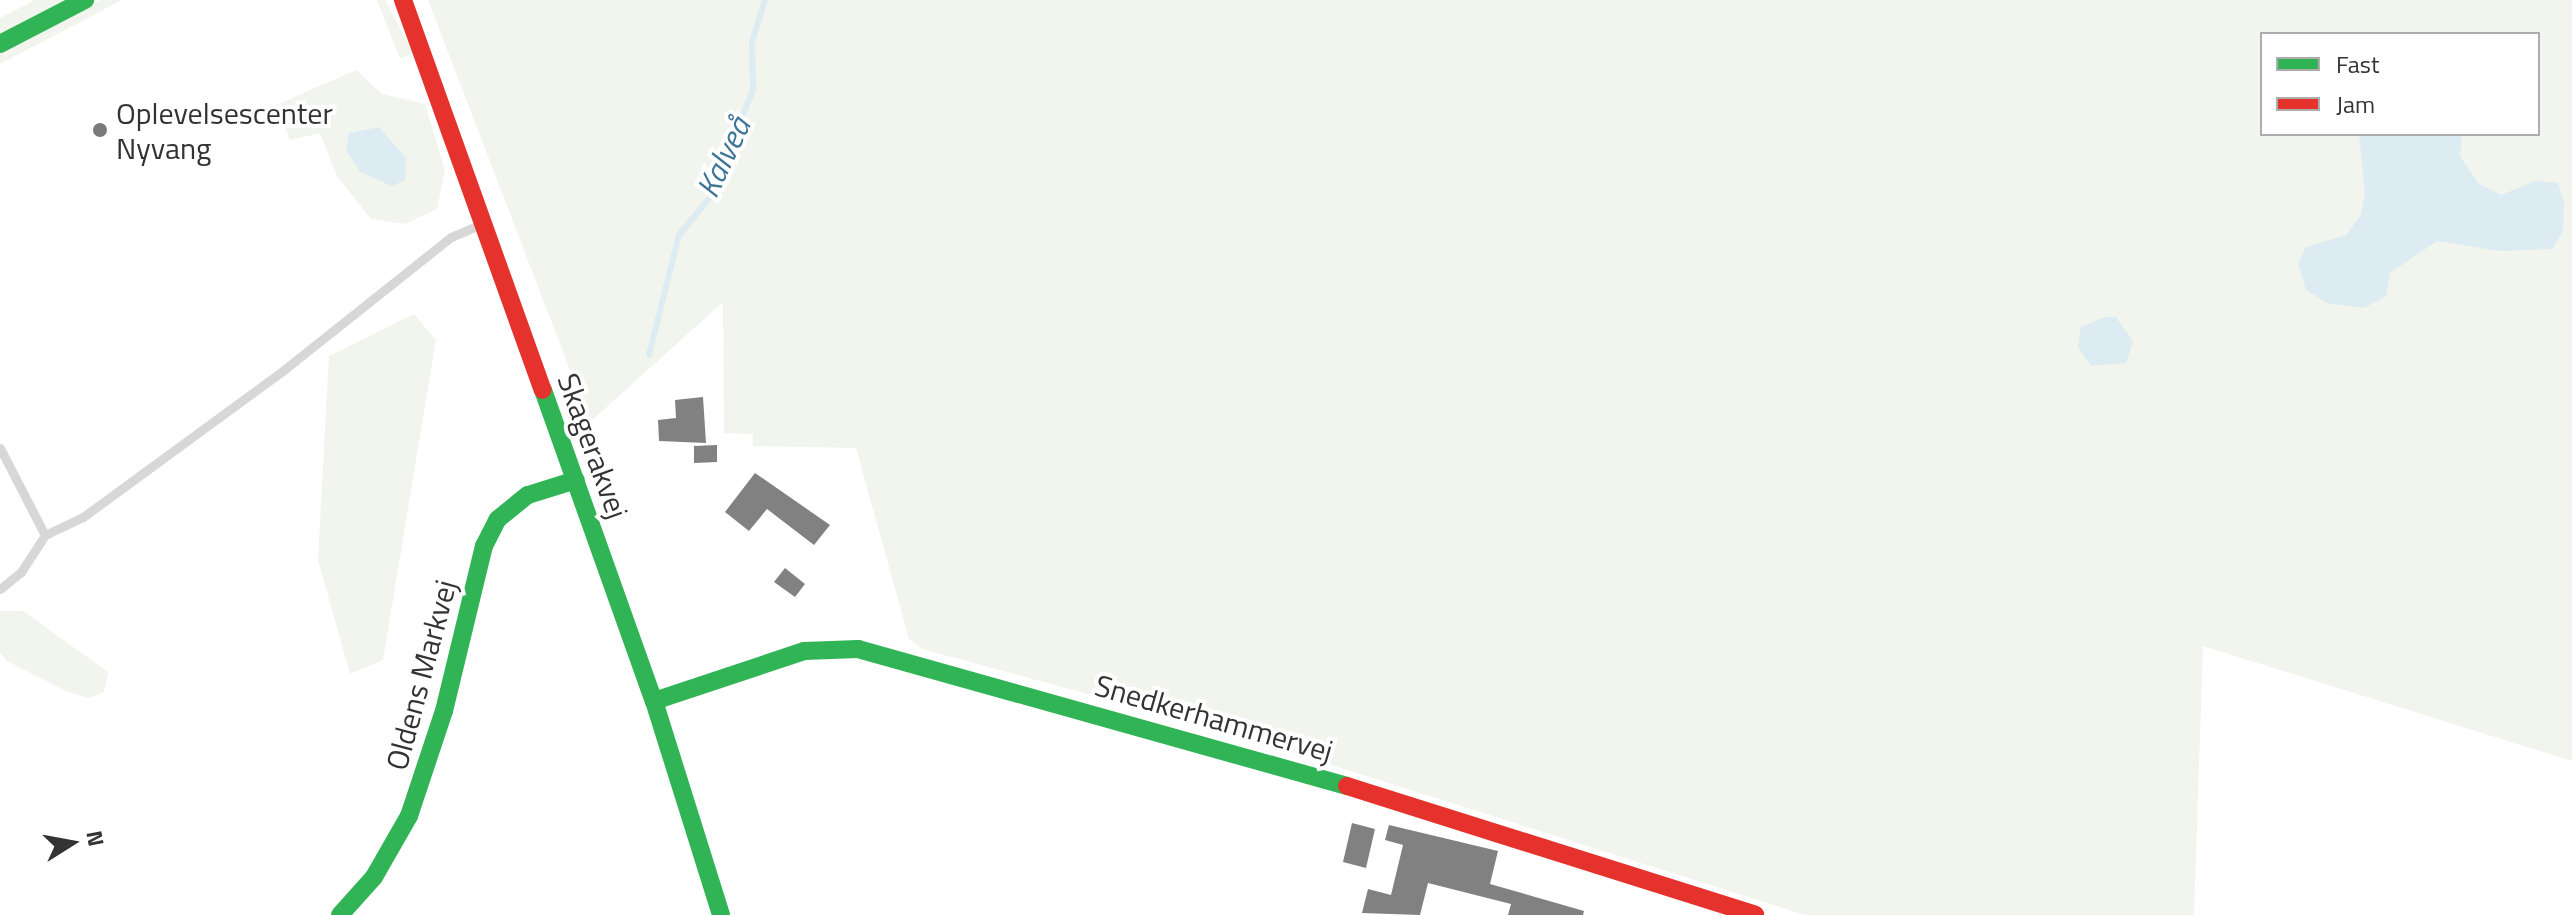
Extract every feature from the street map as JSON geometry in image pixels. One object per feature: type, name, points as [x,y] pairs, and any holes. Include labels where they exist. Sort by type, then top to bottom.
[{"type":"street","points":[[0,44],[85,0]]},
{"type":"street","name":"Skagerakvej","points":[[403,0],[654,701],[721,915]]},
{"type":"street","name":"Oldens Markvej","points":[[340,915],[381,866],[409,816],[444,711],[484,546],[498,519],[528,495],[576,480]]},
{"type":"street","name":"Snedkerhammervej","points":[[654,701],[804,651],[858,649],[1274,763],[1755,915]]},
{"type":"lane","points":[[0,589],[21,572],[45,535],[83,517],[272,378],[451,237],[483,224]]},
{"type":"lane","points":[[0,448],[45,535]]},
{"type":"shaded area","points":[[35,0],[67,0],[0,35],[0,18]]},
{"type":"shaded area","points":[[101,0],[122,0],[0,64],[0,54]]},
{"type":"shaded area","points":[[377,0],[385,0],[414,53],[400,59]]},
{"type":"shaded area","points":[[428,0],[2572,0],[2572,761],[2203,646],[2194,915],[1805,915],[1221,730],[922,649],[909,639],[856,448],[753,446],[753,434],[724,433],[723,302],[590,422]]},
{"type":"shaded area","points":[[356,70],[382,94],[425,104],[445,171],[437,209],[405,224],[371,219],[337,176],[320,133],[290,140],[276,105]]},
{"type":"shaded area","points":[[379,127],[406,158],[405,180],[392,186],[360,172],[346,150],[349,133]]},
{"type":"shaded area","points":[[2359,136],[2462,136],[2460,156],[2478,183],[2501,195],[2535,181],[2558,183],[2564,201],[2563,232],[2552,249],[2499,251],[2437,241],[2390,273],[2386,296],[2364,308],[2327,303],[2306,290],[2298,263],[2306,247],[2346,235],[2361,215],[2365,193]]},
{"type":"shaded area","points":[[414,314],[436,340],[383,660],[350,674],[318,560],[329,356]]},
{"type":"shaded area","points":[[2105,317],[2116,317],[2133,342],[2126,363],[2091,366],[2078,347],[2081,327]]},
{"type":"shaded area","points":[[0,611],[23,611],[108,672],[104,692],[88,698],[66,691],[7,661],[0,653]]},
{"type":"building","points":[[703,397],[706,443],[659,441],[658,420],[676,418],[675,400]]},
{"type":"building","points":[[717,445],[717,462],[694,463],[694,446]]},
{"type":"building","points":[[755,473],[830,525],[814,545],[767,509],[749,531],[725,512]]},
{"type":"building","points":[[785,568],[805,584],[795,597],[774,582]]},
{"type":"building","points":[[1352,823],[1375,829],[1366,868],[1343,862]]},
{"type":"building","points":[[1389,825],[1498,851],[1490,884],[1584,911],[1583,915],[1508,915],[1511,904],[1428,883],[1420,915],[1362,913],[1368,889],[1391,895],[1403,845],[1385,840]]},
{"type":"waterway","name":"Kalveå","points":[[649,355],[679,235],[711,196],[753,90],[752,42],[765,0]]},
{"type":"traffic: fast","points":[[0,44],[85,0]]},
{"type":"traffic: fast","points":[[543,390],[654,701],[721,915]]},
{"type":"traffic: fast","points":[[340,915],[374,877],[409,816],[444,711],[484,546],[498,519],[528,495],[576,480]]},
{"type":"traffic: fast","points":[[654,701],[804,651],[858,649],[1347,786]]},
{"type":"traffic: jam","points":[[403,0],[543,390]]},
{"type":"traffic: jam","points":[[1347,786],[1755,915]]},
{"type":"place","name":"Oplevelsescenter Nyvang","points":[[100,130]]}]
